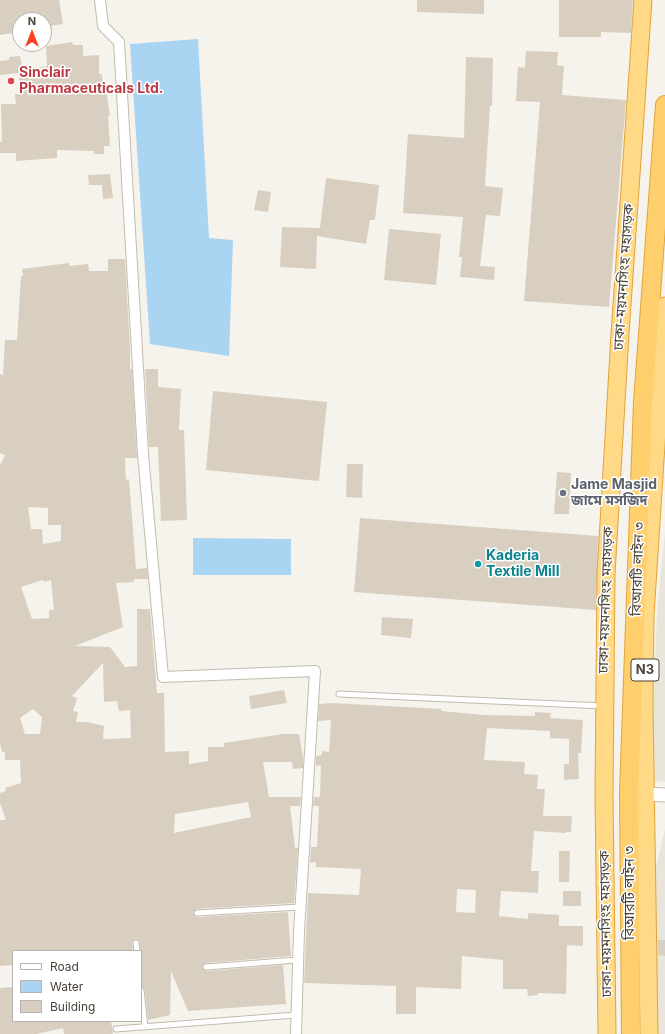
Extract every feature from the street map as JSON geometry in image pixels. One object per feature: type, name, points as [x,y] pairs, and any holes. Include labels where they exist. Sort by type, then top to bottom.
[{"type":"highway","name":"ঢাকা-ময়মনসিংহ মহাসড়ক","points":[[607,1034],[604,706],[606,566],[643,0]]},
{"type":"highway","name":"বিআরটি লাইন ৩","points":[[631,1034],[629,791],[643,410],[665,105]]},
{"type":"highway","name":"N3","points":[[649,1034],[644,705],[645,615],[665,307]]},
{"type":"street","points":[[100,0],[103,26],[119,42],[143,454],[163,677],[315,671],[297,960],[295,1015],[296,1034]]},
{"type":"street","points":[[646,794],[665,795]]},
{"type":"lane","points":[[339,694],[604,706]]},
{"type":"lane","points":[[196,913],[300,907]]},
{"type":"lane","points":[[136,943],[137,950]]},
{"type":"lane","points":[[206,967],[297,960]]},
{"type":"lane","points":[[142,999],[145,1027]]},
{"type":"lane","points":[[116,1029],[295,1015]]},
{"type":"shaded area","points":[[665,532],[665,782],[650,781],[657,612]]},
{"type":"shaded area","points":[[665,829],[665,1034],[654,1034],[650,893]]},
{"type":"water","points":[[198,39],[209,238],[233,240],[229,356],[150,344],[130,44]]},
{"type":"water","points":[[193,538],[291,539],[291,575],[193,575]]},
{"type":"building","points":[[0,0],[59,0],[63,24],[52,26],[52,12],[12,12],[12,33],[0,35]]},
{"type":"building","points":[[417,0],[484,0],[484,14],[417,12]]},
{"type":"building","points":[[559,0],[633,0],[631,33],[601,32],[601,37],[559,37]]},
{"type":"building","points":[[72,42],[73,45],[83,45],[83,56],[99,55],[99,74],[102,74],[103,89],[106,89],[110,116],[108,116],[110,146],[104,146],[104,154],[94,154],[94,151],[57,150],[57,158],[16,161],[16,153],[0,153],[0,142],[2,142],[1,104],[16,104],[15,94],[22,94],[18,73],[0,75],[0,61],[9,60],[9,57],[20,56],[23,71],[47,66],[46,52],[52,52],[52,45]]},
{"type":"building","points":[[526,51],[558,52],[557,65],[564,66],[562,95],[626,100],[609,307],[524,301],[540,102],[516,101],[518,67],[525,68]]},
{"type":"building","points":[[466,57],[493,58],[492,106],[490,106],[485,186],[503,188],[500,216],[486,215],[480,266],[495,267],[494,280],[460,277],[462,257],[459,257],[463,217],[403,213],[408,134],[464,138]]},
{"type":"building","points":[[110,174],[113,198],[103,199],[102,185],[89,185],[88,175]]},
{"type":"building","points":[[326,178],[379,185],[375,220],[370,220],[366,244],[317,236],[316,269],[280,267],[282,227],[320,228]]},
{"type":"building","points":[[258,190],[271,192],[268,212],[254,210]]},
{"type":"building","points":[[389,229],[441,234],[436,285],[384,280]]},
{"type":"building","points":[[108,259],[125,259],[130,369],[132,369],[137,458],[125,458],[126,480],[129,479],[136,569],[147,568],[148,579],[134,579],[134,582],[116,583],[123,627],[75,646],[110,647],[125,667],[137,666],[137,609],[150,609],[157,693],[164,693],[165,752],[189,751],[189,764],[208,761],[208,747],[224,747],[224,743],[283,734],[299,734],[303,757],[303,768],[293,769],[292,762],[263,762],[269,797],[301,797],[300,806],[290,806],[295,848],[298,848],[294,903],[197,909],[193,913],[197,917],[288,912],[291,956],[206,963],[202,967],[206,971],[283,965],[286,1004],[188,1011],[171,971],[170,1015],[148,1020],[145,990],[142,987],[142,950],[140,950],[140,942],[136,939],[132,942],[133,950],[12,950],[12,965],[0,966],[0,820],[6,820],[0,803],[0,793],[6,791],[5,788],[21,783],[20,760],[5,760],[5,752],[2,752],[0,744],[0,465],[5,455],[0,453],[0,374],[3,375],[5,340],[17,340],[21,276],[23,276],[22,269],[69,263],[69,266],[88,264],[89,271],[108,271]],"holes":[[[28,507],[48,508],[48,525],[61,525],[61,541],[43,544],[42,529],[31,529]],[[43,580],[44,582],[51,580],[54,610],[49,610],[49,618],[32,619],[21,587]],[[103,663],[104,702],[117,701],[119,711],[130,710],[131,738],[103,739],[104,726],[87,722],[76,722],[78,712],[73,711],[77,698],[72,696]],[[33,709],[42,717],[40,734],[25,734],[20,718]],[[248,802],[251,817],[174,833],[175,814]]]},
{"type":"building","points":[[145,369],[158,369],[158,387],[181,389],[179,430],[184,430],[187,520],[161,521],[158,447],[149,447]]},
{"type":"building","points":[[213,391],[327,402],[319,481],[206,470]]},
{"type":"building","points":[[347,464],[363,464],[362,498],[346,497]]},
{"type":"building","name":"Jame Masjid জামে মসজিদ","points":[[557,472],[571,473],[569,514],[554,514]]},
{"type":"building","name":"Kaderia Textile Mill","points":[[360,518],[598,536],[596,610],[354,592]]},
{"type":"building","points":[[382,617],[413,619],[411,638],[381,635]]},
{"type":"building","points":[[284,690],[287,703],[251,709],[249,696]]},
{"type":"building","points":[[332,703],[442,709],[441,711],[484,715],[535,716],[535,712],[551,713],[550,718],[583,720],[581,753],[578,753],[579,779],[564,780],[564,764],[569,764],[569,739],[550,738],[550,731],[487,728],[484,760],[525,762],[524,774],[538,775],[537,789],[545,789],[543,816],[572,816],[571,832],[534,831],[531,871],[539,871],[538,893],[501,891],[499,916],[528,919],[528,913],[559,915],[559,926],[583,926],[583,946],[567,945],[566,994],[538,993],[538,995],[528,996],[527,989],[503,989],[503,960],[462,956],[461,989],[416,987],[416,1014],[396,1014],[396,986],[304,983],[308,893],[359,895],[361,869],[316,867],[316,862],[310,863],[311,847],[317,847],[319,806],[313,806],[314,797],[320,797],[321,765],[316,766],[316,756],[322,755],[322,751],[329,752],[331,720],[318,721],[319,704]],"holes":[[[457,889],[476,890],[475,913],[456,912]]]},
{"type":"building","points":[[559,851],[570,851],[569,882],[559,882]]},
{"type":"building","points":[[563,891],[581,891],[581,906],[563,906]]},
{"type":"building","points":[[658,940],[665,940],[665,956],[658,955]]},
{"type":"building","points":[[12,987],[12,1022],[111,1022],[113,1034],[64,1034],[63,1028],[36,1034],[0,1034],[0,988]]},
{"type":"place","name":"Sinclair Pharmaceuticals Ltd.","points":[[11,81]]},
{"type":"place","name":"Jame Masjid জামে মসজিদ","points":[[563,493]]},
{"type":"place","name":"Kaderia Textile Mill","points":[[478,564]]}]
